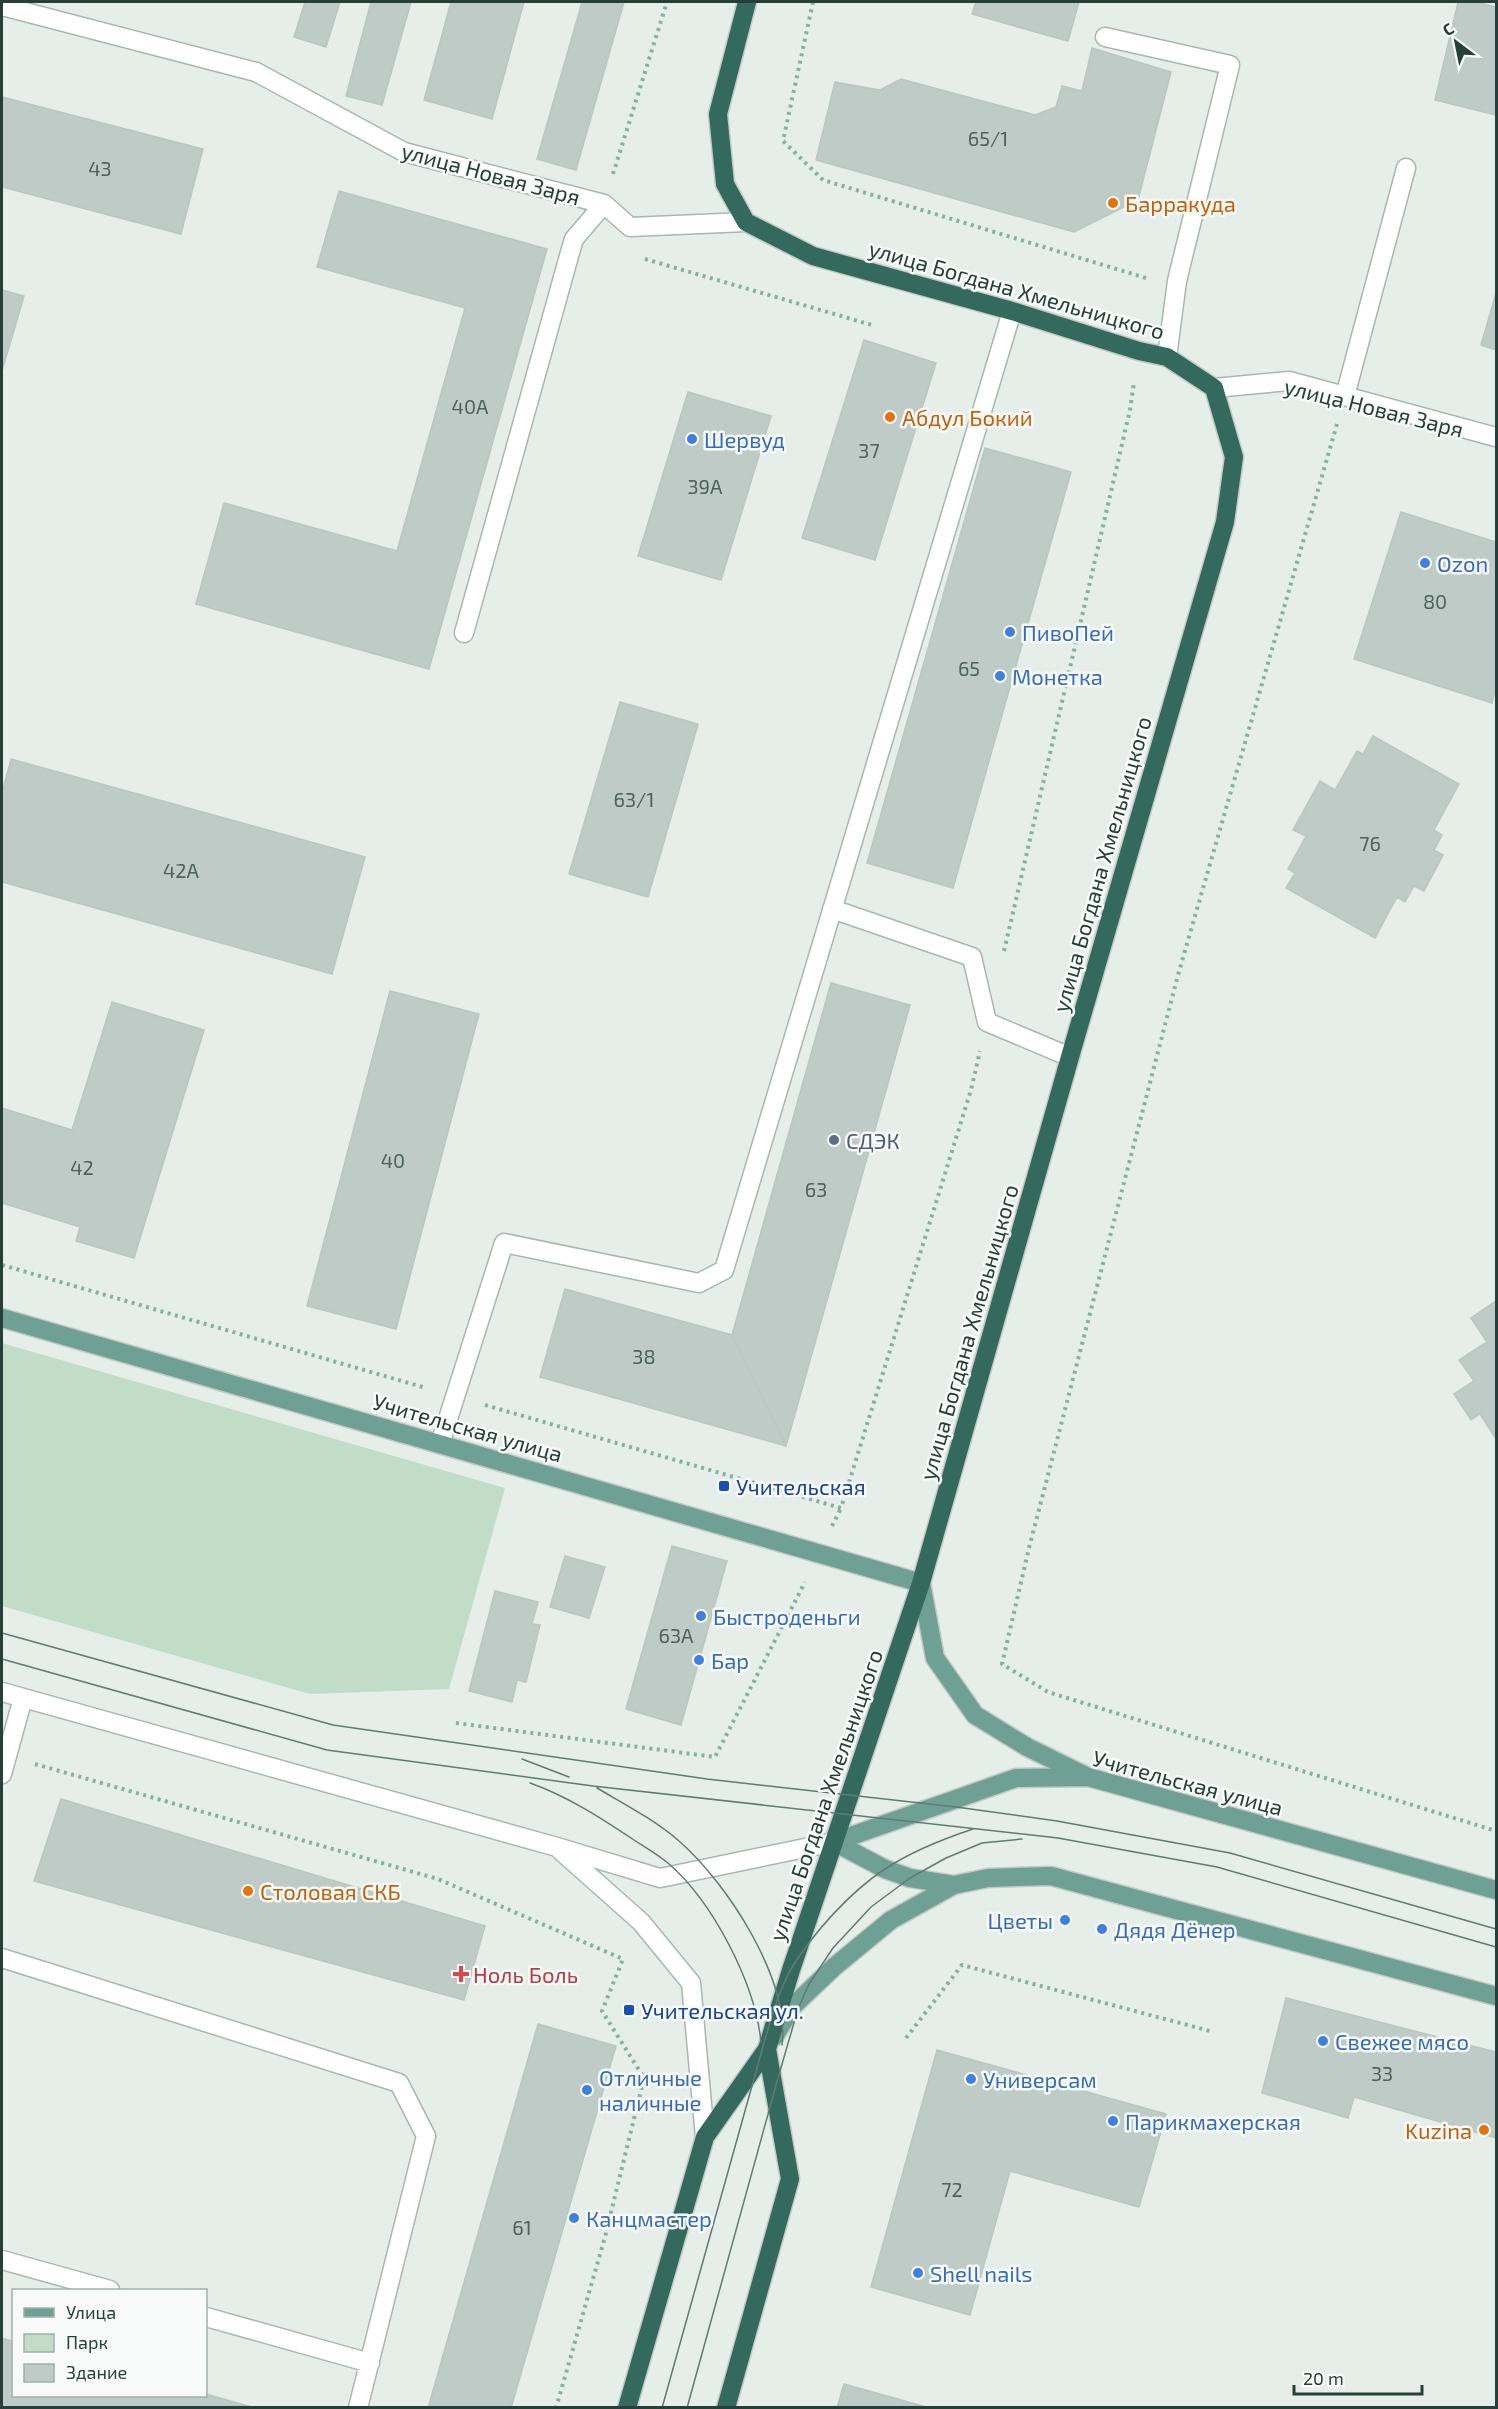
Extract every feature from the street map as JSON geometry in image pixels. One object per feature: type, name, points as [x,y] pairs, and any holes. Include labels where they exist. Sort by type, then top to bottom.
[{"type":"highway","points":[[746,222],[725,184],[718,114],[747,2]]},
{"type":"highway","name":"улица Богдана Хмельницкого","points":[[627,2408],[705,2137],[767,2049],[791,1970],[921,1584],[1070,1056],[1225,522],[1234,457],[1214,388],[1167,357],[1139,351],[1012,311],[813,256],[746,222]]},
{"type":"highway","name":"улица Богдана Хмельницкого","points":[[726,2408],[790,2179],[767,2049]]},
{"type":"main road","name":"Учительская улица","points":[[2,1318],[921,1584]]},
{"type":"main road","points":[[921,1584],[935,1658],[975,1715],[1027,1747],[1088,1777]]},
{"type":"main road","name":"Учительская улица","points":[[834,1842],[1016,1778],[1088,1777],[1497,1890]]},
{"type":"main road","points":[[834,1842],[893,1872],[910,1878],[954,1885]]},
{"type":"main road","points":[[767,2049],[792,2007],[834,1967],[891,1920],[954,1885],[988,1878],[1051,1876],[1497,1996]]},
{"type":"street","name":"улица Новая Заря","points":[[2,6],[256,72],[404,152],[604,204],[630,227],[746,222]]},
{"type":"street","points":[[1105,37],[1230,65],[1176,282],[1167,357]]},
{"type":"street","points":[[1345,396],[1406,168]]},
{"type":"street","points":[[465,633],[574,239],[604,204]]},
{"type":"street","points":[[440,1444],[504,1243],[699,1283],[724,1270],[1012,311]]},
{"type":"street","name":"улица Новая Заря","points":[[1214,388],[1289,381],[1497,437]]},
{"type":"street","points":[[832,909],[972,957],[987,1022],[1070,1056]]},
{"type":"street","name":"Учительская улица","points":[[2,1692],[660,1878],[834,1842]]},
{"type":"street","points":[[4,1765],[23,1698]]},
{"type":"street","points":[[556,1847],[641,1922],[692,1983],[705,2137]]},
{"type":"street","points":[[2,1958],[399,2083],[426,2136],[358,2408]]},
{"type":"street","points":[[2,2260],[106,2289]]},
{"type":"street","points":[[207,2317],[370,2363]]},
{"type":"path","points":[[604,204],[667,2]]},
{"type":"path","points":[[643,259],[872,325]]},
{"type":"path","points":[[1345,396],[1178,975],[1029,1548],[1002,1664],[1048,1692],[1497,1831]]},
{"type":"path","points":[[456,1722],[715,1757],[841,1508]]},
{"type":"path","points":[[4,1765],[438,1879],[623,1959],[602,2011],[644,2078],[605,2237],[556,2408]]},
{"type":"path","points":[[906,2038],[962,1965],[1210,2031]]},
{"type":"green space","points":[[2,1343],[505,1488],[449,1689],[310,1694],[2,1606]]},
{"type":"building","points":[[305,2],[340,2],[326,47],[294,37]]},
{"type":"building","points":[[371,2],[411,2],[382,105],[346,96]]},
{"type":"building","points":[[451,2],[524,2],[492,119],[424,100]]},
{"type":"building","points":[[582,2],[624,2],[576,170],[537,159]]},
{"type":"building","points":[[976,2],[1079,2],[1068,41],[972,14]]},
{"type":"building","points":[[1458,2],[1476,2],[1496,7],[1496,115],[1435,100]]},
{"type":"building","points":[[1092,48],[1171,72],[1138,200],[1074,232],[816,160],[835,82],[880,90],[901,79],[1035,115],[1056,107],[1062,86],[1082,91]]},
{"type":"building","points":[[2,97],[203,149],[181,234],[2,187]]},
{"type":"building","points":[[339,191],[547,249],[429,669],[196,604],[224,503],[397,551],[465,308],[317,267]]},
{"type":"building","points":[[2,290],[24,296],[2,371]]},
{"type":"building","points":[[1496,293],[1496,350],[1481,345]]},
{"type":"building","points":[[864,340],[936,363],[875,560],[802,538]]},
{"type":"building","points":[[688,392],[771,416],[721,580],[638,556]]},
{"type":"building","points":[[985,448],[1071,472],[953,888],[867,863]]},
{"type":"building","points":[[1401,512],[1496,542],[1496,687],[1492,703],[1354,659]]},
{"type":"building","points":[[620,702],[698,724],[648,897],[569,874]]},
{"type":"building","points":[[1373,736],[1459,784],[1434,830],[1442,835],[1434,850],[1443,855],[1424,891],[1414,886],[1405,902],[1397,897],[1375,938],[1286,888],[1295,873],[1288,869],[1306,836],[1293,830],[1320,781],[1335,790],[1357,751],[1363,754]]},
{"type":"building","points":[[11,759],[365,857],[332,974],[2,882],[2,793]]},
{"type":"building","points":[[831,983],[910,1005],[786,1446],[732,1335]]},
{"type":"building","points":[[390,991],[479,1014],[396,1329],[307,1306]]},
{"type":"building","points":[[112,1002],[204,1030],[134,1258],[76,1241],[80,1227],[2,1203],[2,1108],[72,1130]]},
{"type":"building","points":[[565,1289],[732,1335],[786,1446],[540,1377]]},
{"type":"building","points":[[1496,1301],[1496,1439],[1480,1414],[1471,1420],[1454,1394],[1474,1381],[1459,1360],[1487,1342],[1471,1318]]},
{"type":"building","points":[[672,1546],[727,1561],[681,1725],[626,1709]]},
{"type":"building","points":[[565,1556],[605,1567],[589,1618],[550,1607]]},
{"type":"building","points":[[495,1591],[538,1602],[532,1624],[540,1625],[526,1682],[517,1680],[512,1702],[469,1691]]},
{"type":"building","points":[[61,1799],[485,1926],[464,2000],[34,1881]]},
{"type":"building","points":[[1286,1998],[1496,2052],[1496,2138],[1354,2097],[1348,2118],[1262,2093]]},
{"type":"building","points":[[538,2024],[616,2046],[511,2408],[428,2408]]},
{"type":"building","points":[[937,2050],[1166,2114],[1139,2207],[1010,2171],[970,2315],[871,2287]]},
{"type":"building","points":[[2,2338],[12,2341],[12,2397],[207,2397],[207,2394],[255,2408],[2,2408]]},
{"type":"building","points":[[844,2384],[930,2408],[837,2408]]},
{"type":"tram line","points":[[2,1633],[333,1725],[707,1779],[956,1807],[1057,1821],[1230,1853],[1496,1929]]},
{"type":"tram line","points":[[2,1659],[327,1750],[593,1786],[1058,1838],[1217,1867],[1496,1947]]},
{"type":"tram line","points":[[522,1759],[569,1777]]},
{"type":"tram line","points":[[530,1783],[557,1794],[596,1816],[660,1857],[685,1879],[716,1921],[741,1970],[757,2019],[761,2042]]},
{"type":"tram line","points":[[597,1788],[670,1833],[698,1859],[735,1907],[752,1934],[776,1991],[782,2019],[782,2045]]},
{"type":"tram line","points":[[662,2408],[769,2025],[787,1976],[821,1928],[872,1878],[917,1851],[973,1829]]},
{"type":"tram line","points":[[687,2408],[778,2078],[798,2009],[809,1984],[833,1948],[871,1907],[910,1878],[946,1858],[982,1843],[1022,1839]]},
{"type":"place","name":"Барракуда","points":[[1113,203]]},
{"type":"place","name":"Абдул Бокий","points":[[890,417]]},
{"type":"place","name":"Шервуд","points":[[692,439]]},
{"type":"place","name":"Ozon","points":[[1425,563]]},
{"type":"place","name":"ПивоПей","points":[[1010,632]]},
{"type":"place","name":"Монетка","points":[[1000,676]]},
{"type":"place","name":"СДЭК","points":[[834,1140]]},
{"type":"place","name":"Учительская","points":[[724,1486]]},
{"type":"place","name":"Быстроденьги","points":[[701,1616]]},
{"type":"place","name":"Бар","points":[[699,1660]]},
{"type":"place","name":"Столовая СКБ","points":[[248,1891]]},
{"type":"place","name":"Цветы","points":[[1065,1920]]},
{"type":"place","name":"Дядя Дёнер","points":[[1102,1929]]},
{"type":"place","name":"Ноль Боль","points":[[461,1974]]},
{"type":"place","name":"Учительская ул.","points":[[629,2010]]},
{"type":"place","name":"Свежее мясо","points":[[1323,2041]]},
{"type":"place","name":"Универсам","points":[[971,2079]]},
{"type":"place","name":"Отличные наличные","points":[[587,2090]]},
{"type":"place","name":"Парикмахерская","points":[[1113,2121]]},
{"type":"place","name":"Kuzina","points":[[1484,2130]]},
{"type":"place","name":"Канцмастер","points":[[574,2218]]},
{"type":"place","name":"Shell nails","points":[[918,2273]]}]
